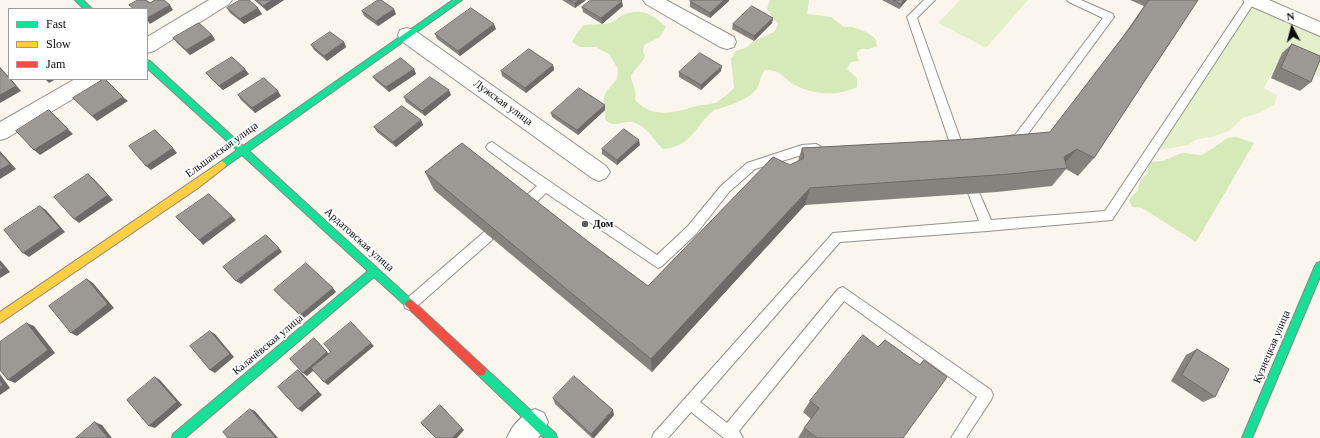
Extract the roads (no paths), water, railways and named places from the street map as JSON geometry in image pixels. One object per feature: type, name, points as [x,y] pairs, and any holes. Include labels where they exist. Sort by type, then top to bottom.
[{"type":"street","points":[[78,0],[87,8]]},
{"type":"street","points":[[148,45],[223,0]]},
{"type":"street","name":"Ельшанская улица","points":[[0,318],[195,185],[242,150],[458,0]]},
{"type":"street","points":[[652,0],[727,42]]},
{"type":"street","points":[[1252,0],[1320,29]]},
{"type":"street","name":"Лужская улица","points":[[407,35],[599,172]]},
{"type":"street","name":"Ардатовская улица","points":[[148,64],[410,304],[535,433]]},
{"type":"street","points":[[0,132],[89,80]]},
{"type":"street","name":"Кузнецкая улица","points":[[1247,438],[1316,284],[1320,266]]},
{"type":"street","name":"Калачёвская улица","points":[[177,438],[374,271]]},
{"type":"lane","points":[[930,0],[912,17],[950,143],[961,158]]},
{"type":"lane","points":[[994,141],[1018,139],[1109,17],[1072,0]]},
{"type":"lane","points":[[659,438],[691,404],[837,237],[1108,216],[1252,0]]},
{"type":"lane","points":[[950,143],[970,142]]},
{"type":"lane","points":[[492,147],[545,186],[658,262],[692,230],[725,189],[751,166],[802,150],[824,149]]},
{"type":"lane","points":[[524,205],[545,186]]},
{"type":"lane","points":[[974,193],[987,226]]},
{"type":"lane","points":[[410,304],[488,236]]},
{"type":"lane","points":[[691,404],[732,435],[843,293],[986,395],[958,438]]},
{"type":"place","name":"Дом","points":[[585,224]]}]
